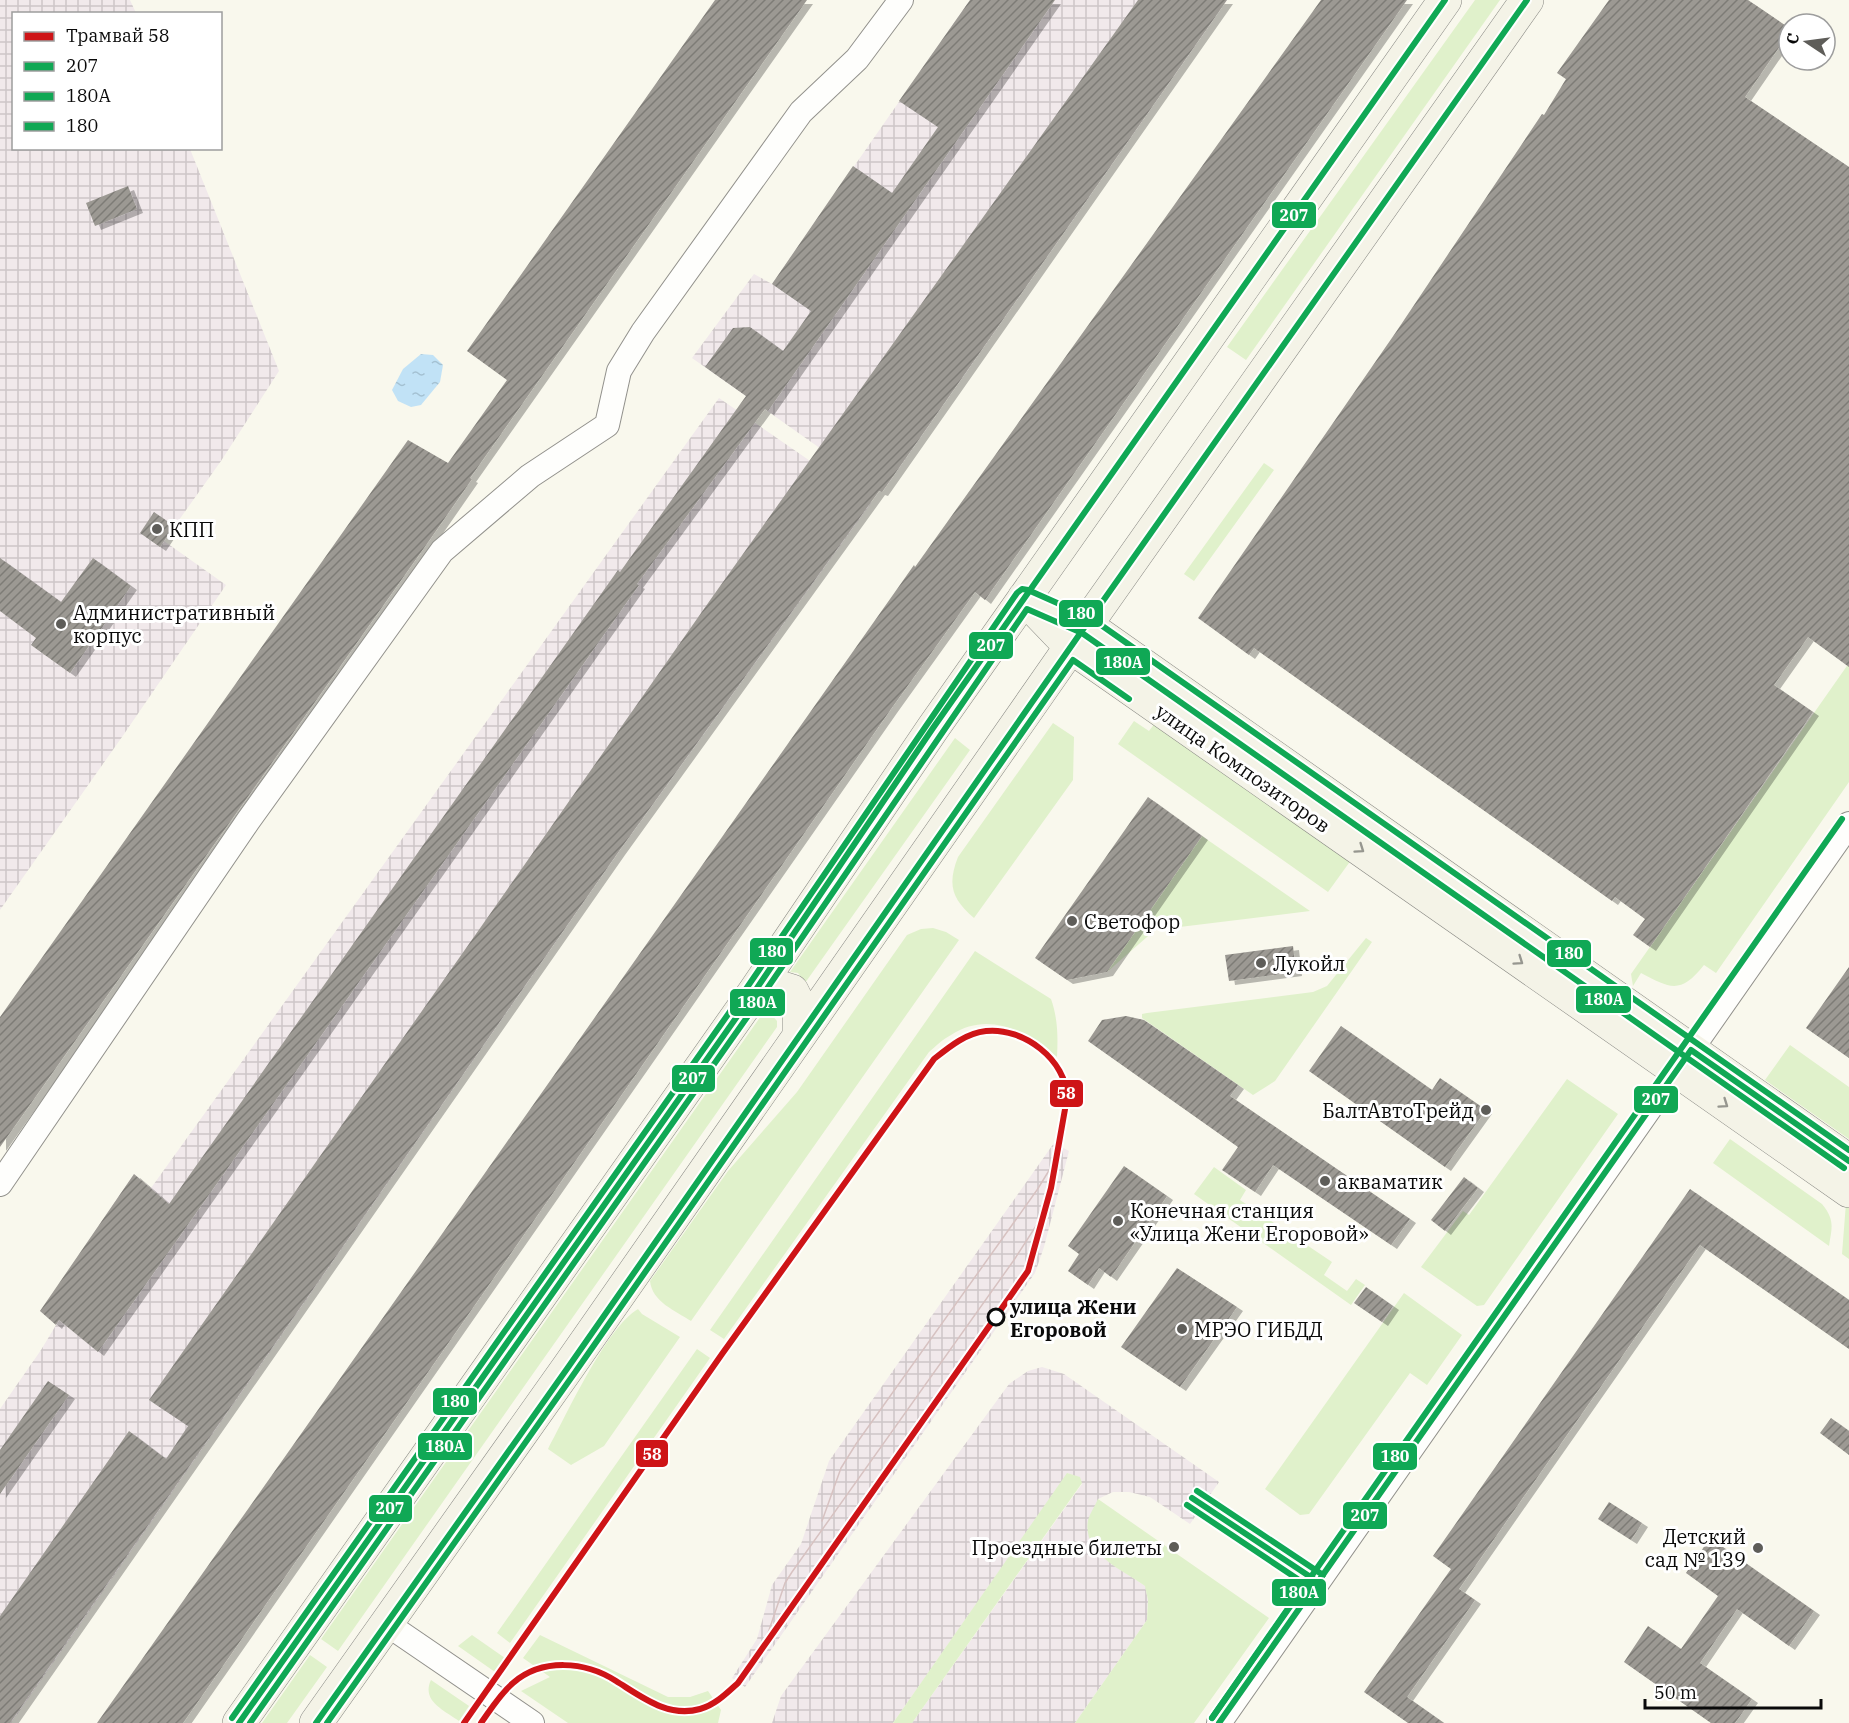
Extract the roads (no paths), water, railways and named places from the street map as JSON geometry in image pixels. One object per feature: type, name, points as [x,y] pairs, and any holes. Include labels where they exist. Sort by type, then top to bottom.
[{"type":"main road","points":[[239,1723],[755,991],[933,728],[1445,0]]},
{"type":"main road","points":[[316,1723],[1527,0]]},
{"type":"main road","name":"улица Композиторов","points":[[1024,598],[1683,1060],[1849,1191]]},
{"type":"main road","points":[[755,991],[776,986],[792,991],[799,1005],[799,1034]]},
{"type":"main road","name":"улица Композиторов","points":[[1683,1060],[1849,1161]]},
{"type":"street","points":[[0,1184],[248,821],[442,551],[530,476],[607,425],[619,371],[643,332],[801,112],[857,59],[901,0]]},
{"type":"street","points":[[1219,1723],[1849,824]]},
{"type":"street","points":[[387,1624],[532,1723]]},
{"type":"water","points":[[421,354],[433,355],[443,365],[440,382],[421,405],[411,407],[398,401],[392,390],[403,369]]},
{"type":"tram line","name":"58","points":[[464,1723],[722,1354],[934,1059],[952,1045],[986,1031],[1014,1034],[1040,1049],[1060,1071],[1067,1098],[1051,1188],[1028,1271],[738,1683],[711,1705],[700,1709],[677,1711],[656,1704],[591,1669],[564,1665],[550,1666],[537,1669],[513,1683],[481,1723]]},
{"type":"tram line","points":[[822,1521],[841,1468],[856,1444],[1037,1190],[1058,1156]]},
{"type":"tram line","points":[[763,1648],[785,1583],[792,1572],[1014,1260],[1049,1206]]},
{"type":"place","name":"КПП","points":[[157,529]]},
{"type":"place","name":"Административный корпус","points":[[61,624]]},
{"type":"place","name":"Светофор","points":[[1072,921]]},
{"type":"place","name":"Лукойл","points":[[1261,963]]},
{"type":"place","name":"БалтАвтоТрейд","points":[[1486,1110]]},
{"type":"place","name":"акваматик","points":[[1325,1181]]},
{"type":"place","name":"Конечная станция «Улица Жени Егоровой»","points":[[1118,1221]]},
{"type":"place","name":"улица Жени Егоровой","points":[[996,1317]]},
{"type":"place","name":"МРЭО ГИБДД","points":[[1182,1329]]},
{"type":"place","name":"Проездные билеты","points":[[1174,1547]]},
{"type":"place","name":"Детский сад № 139","points":[[1758,1548]]}]
